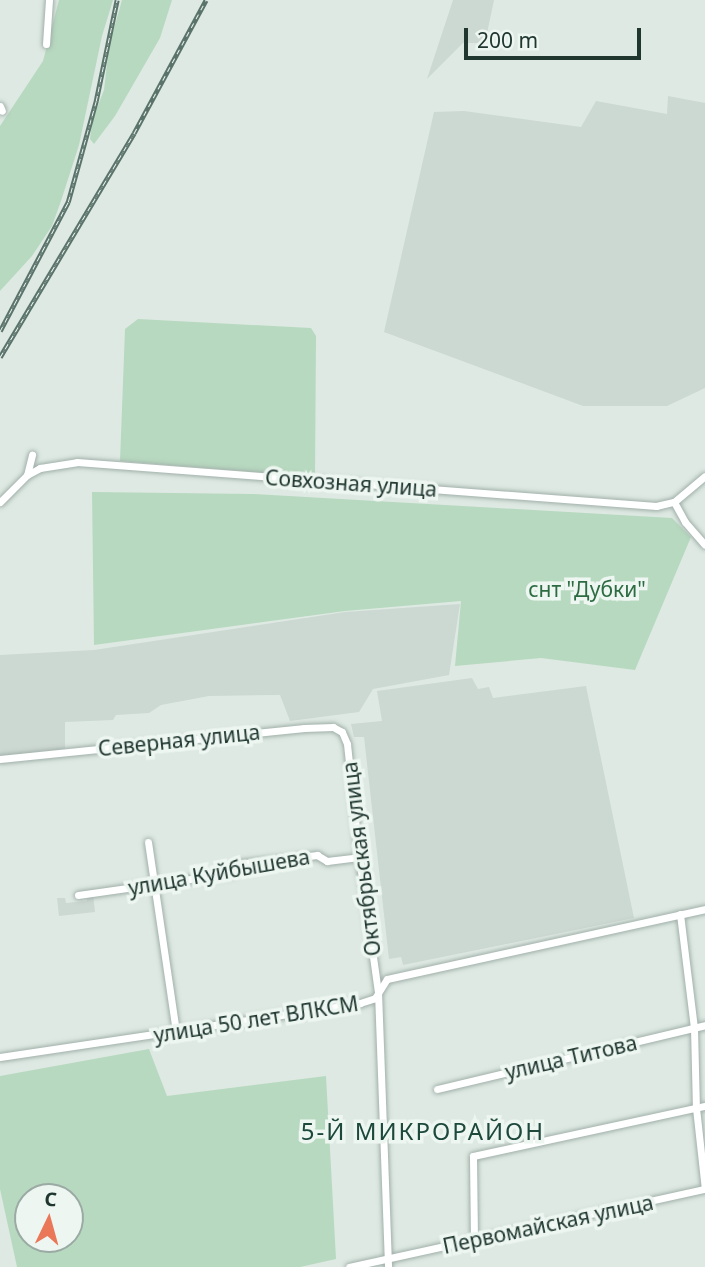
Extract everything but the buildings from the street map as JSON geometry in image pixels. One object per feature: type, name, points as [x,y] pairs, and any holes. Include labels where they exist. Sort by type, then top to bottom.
[{"type":"street","points":[[46,44],[49,0]]},
{"type":"street","points":[[27,475],[32,455]]},
{"type":"street","name":"Совхозная улица","points":[[0,502],[27,475],[49,464],[77,462],[643,505],[666,505],[674,502]]},
{"type":"street","points":[[705,476],[674,502],[685,522],[705,545]]},
{"type":"street","name":"Северная улица","points":[[0,759],[321,727],[339,728],[347,744]]},
{"type":"street","name":"Октябрьская улица","points":[[347,744],[359,858],[378,992],[388,1263]]},
{"type":"street","points":[[148,842],[176,1032]]},
{"type":"street","name":"улица Куйбышева","points":[[78,895],[233,873],[237,864],[317,855],[327,861],[359,858]]},
{"type":"street","name":"улица 50 лет ВЛКСМ","points":[[0,1057],[360,1003],[375,998],[387,979],[705,909]]},
{"type":"street","points":[[680,914],[694,1028],[696,1108],[705,1189]]},
{"type":"street","name":"улица Титова","points":[[437,1089],[705,1025]]},
{"type":"street","points":[[474,1239],[473,1156],[705,1106]]},
{"type":"street","name":"Первомайская улица","points":[[349,1267],[388,1263],[474,1239],[705,1189]]},
{"type":"shaded area","points":[[453,0],[494,0],[485,43],[463,43],[427,79]]},
{"type":"shaded area","points":[[668,96],[705,103],[705,388],[667,406],[583,406],[384,332],[434,112],[464,111],[581,127],[596,101],[667,114]]},
{"type":"shaded area","points":[[460,604],[449,675],[373,689],[359,712],[290,721],[280,695],[209,696],[161,705],[149,713],[116,715],[113,720],[65,722],[65,749],[0,756],[0,655],[94,650],[345,612]]},
{"type":"shaded area","points":[[472,678],[478,689],[489,687],[493,698],[586,686],[634,918],[403,965],[401,957],[389,959],[364,737],[354,737],[351,724],[382,721],[377,691]]},
{"type":"shaded area","points":[[93,894],[95,912],[59,916],[57,898],[65,898],[66,903],[87,901],[87,895]]},
{"type":"green space","points":[[59,0],[113,0],[102,36],[79,145],[52,226],[32,256],[0,291],[0,126],[43,61]]},
{"type":"green space","points":[[122,0],[172,0],[160,38],[115,116],[94,144],[90,139],[92,121],[104,90],[109,46]]},
{"type":"green space","points":[[138,319],[311,328],[316,336],[315,477],[120,461],[125,329]]},
{"type":"green space","name":"снт \"Дубки\"","points":[[92,492],[253,494],[672,518],[691,537],[635,670],[541,658],[455,666],[461,601],[345,611],[94,645]]},
{"type":"green space","points":[[149,1049],[167,1096],[326,1076],[336,1259],[300,1267],[17,1267],[0,1189],[0,1076]]},
{"type":"railway","points":[[0,331],[68,202],[96,101],[117,0]]},
{"type":"railway","points":[[0,357],[134,133],[206,0]]},
{"type":"district","name":"5-Й МИКРОРАЙОН","points":[[423,1131]]}]
